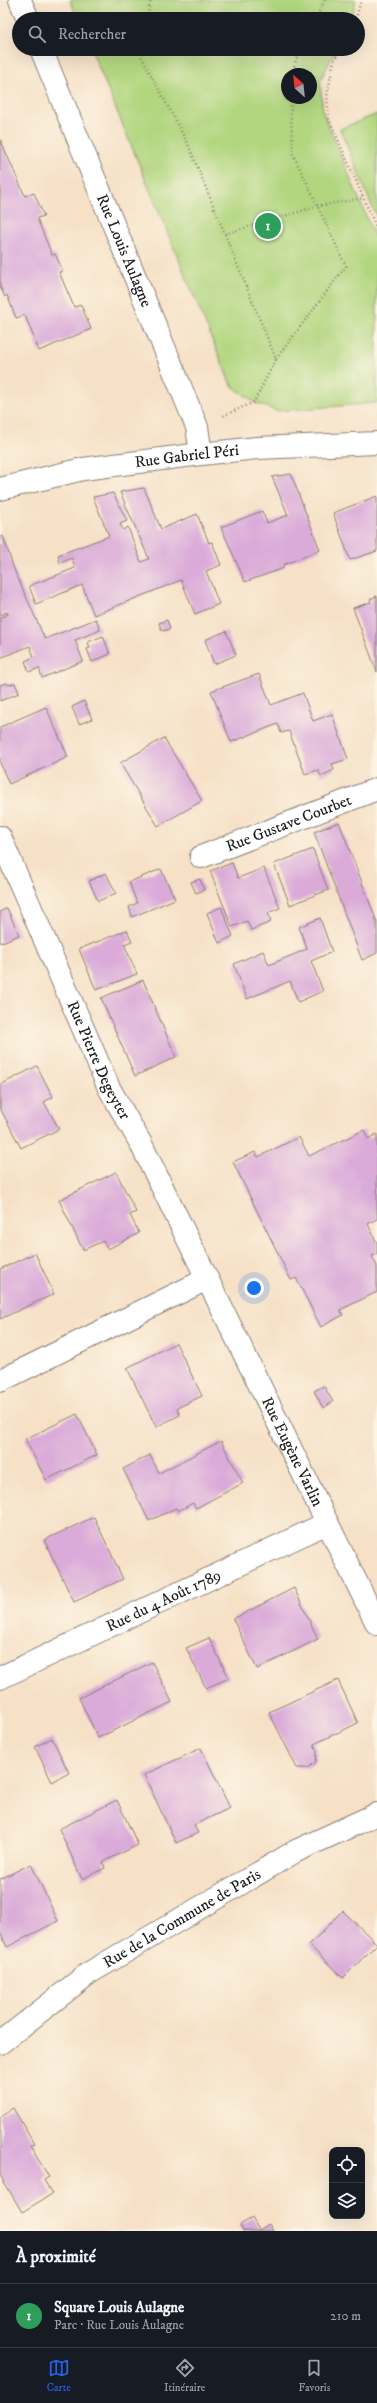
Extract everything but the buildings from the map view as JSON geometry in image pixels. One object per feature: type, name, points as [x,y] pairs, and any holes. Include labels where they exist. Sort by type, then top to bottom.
[{"type":"street","points":[[20,0],[25,12]]},
{"type":"street","name":"Rue Louis Aulagne","points":[[44,56],[197,427],[201,454]]},
{"type":"street","name":"Rue Gabriel Péri","points":[[0,489],[83,469],[201,454],[257,448],[377,442]]},
{"type":"street","name":"Rue Gustave Courbet","points":[[201,857],[377,789]]},
{"type":"street","name":"Rue Pierre Degeyter","points":[[0,837],[109,1088],[140,1142],[207,1279]]},
{"type":"street","points":[[0,1381],[207,1279]]},
{"type":"street","name":"Rue Eugène Varlin","points":[[207,1279],[377,1624]]},
{"type":"street","name":"Rue du 4 Août 1789","points":[[0,1678],[327,1523]]},
{"type":"street","name":"Rue de la Commune de Paris","points":[[0,2043],[89,1973],[296,1851],[377,1814]]},
{"type":"path","points":[[148,12],[151,0]]},
{"type":"path","points":[[319,12],[325,0]]},
{"type":"path","points":[[358,12],[362,0]]},
{"type":"path","points":[[141,56],[188,144],[276,359]]},
{"type":"path","points":[[294,68],[297,56]]},
{"type":"path","points":[[337,56],[334,60],[328,96],[329,119],[377,229]]},
{"type":"path","points":[[197,427],[254,402],[276,359],[346,266],[293,154],[290,104]]},
{"type":"path","points":[[225,234],[318,206],[364,198]]},
{"type":"green space","points":[[70,0],[356,0],[353,12],[75,12]]},
{"type":"green space","points":[[94,56],[332,56],[320,81],[323,113],[377,242],[377,403],[276,411],[254,402],[231,385]]},
{"type":"green space","points":[[377,114],[377,218],[340,129]]},
{"type":"place","name":"Square Louis Aulagne","points":[[268,226]]}]
